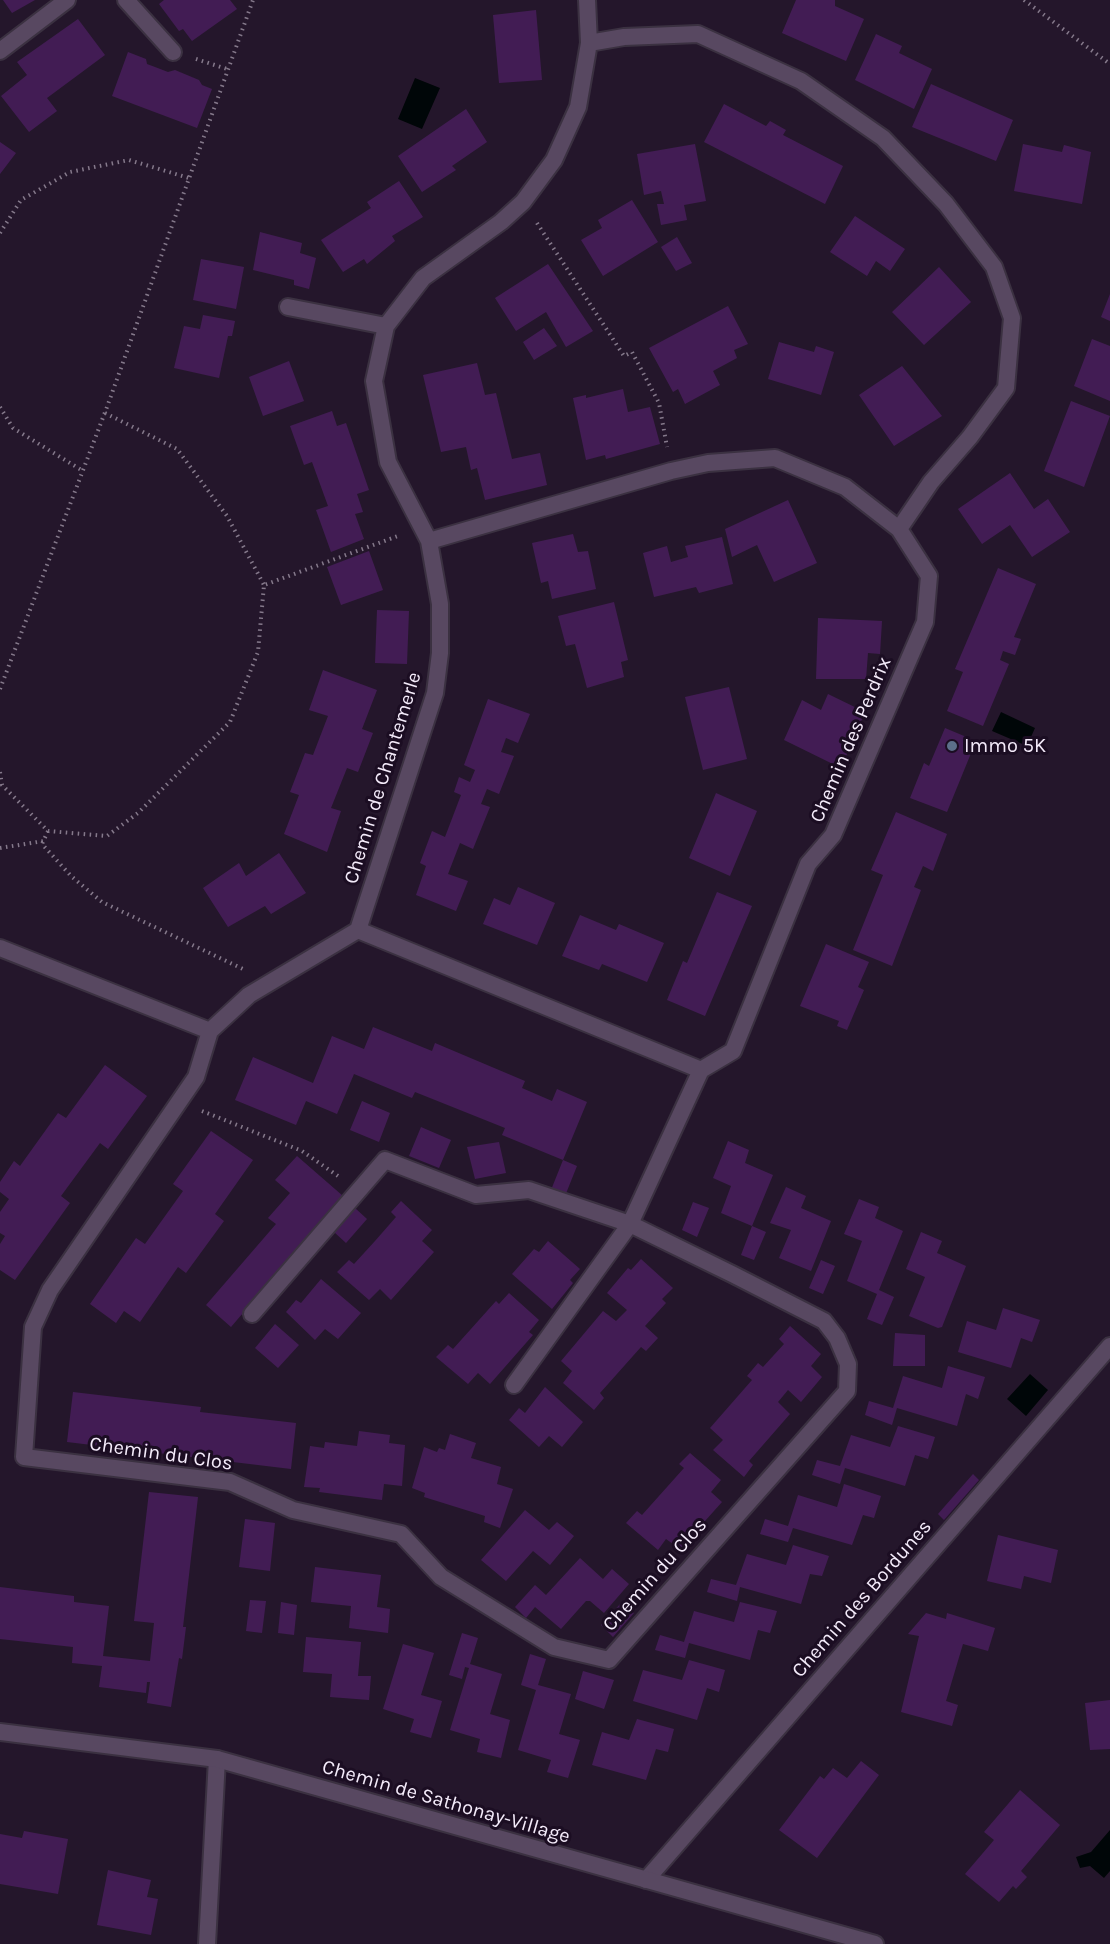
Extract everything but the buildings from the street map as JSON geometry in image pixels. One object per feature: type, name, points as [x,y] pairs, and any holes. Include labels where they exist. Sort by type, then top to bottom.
[{"type":"street","points":[[0,51],[67,0]]},
{"type":"street","points":[[126,0],[172,52]]},
{"type":"street","name":"Chemin de Chantemerle","points":[[358,930],[435,693],[440,653],[440,604],[425,534],[388,462],[374,381],[386,326],[423,278],[501,222],[523,201],[554,160],[578,107],[589,43],[586,0]]},
{"type":"street","points":[[589,43],[624,37],[698,34],[801,81],[883,138],[946,204],[994,267],[1012,318],[1006,388],[970,437],[931,482],[899,529]]},
{"type":"street","points":[[288,307],[386,326]]},
{"type":"street","name":"Chemin des Perdrix","points":[[425,534],[671,471],[708,463],[775,458],[845,487],[899,529],[930,576],[925,622],[833,836],[808,864],[733,1051],[701,1070]]},
{"type":"street","points":[[0,948],[210,1031],[249,995],[358,930],[701,1070],[630,1224],[514,1385]]},
{"type":"street","name":"Chemin du Clos","points":[[210,1031],[196,1077],[50,1290],[33,1327],[24,1457],[230,1482],[293,1510],[401,1534],[441,1577],[554,1647],[609,1660],[848,1390],[848,1364],[837,1338],[824,1321],[630,1224],[529,1190],[476,1195],[385,1160],[252,1314]]},
{"type":"street","name":"Chemin des Bordunes","points":[[646,1880],[1110,1346]]},
{"type":"street","name":"Chemin de Sathonay-Village","points":[[0,1732],[217,1759],[875,1944]]},
{"type":"street","points":[[207,1944],[217,1759]]},
{"type":"path","points":[[0,689],[105,413],[253,0]]},
{"type":"path","points":[[1024,0],[1110,64]]},
{"type":"path","points":[[0,233],[21,200],[70,172],[129,160],[189,178]]},
{"type":"path","points":[[523,201],[624,356],[633,352],[659,403],[671,471]]},
{"type":"path","points":[[0,407],[13,428],[82,471]]},
{"type":"path","points":[[0,772],[2,785],[48,831],[107,836],[138,813],[230,722],[258,652],[264,585],[227,516],[177,449],[105,413]]},
{"type":"path","points":[[264,585],[425,534]]},
{"type":"path","points":[[48,831],[42,844],[71,876],[102,902],[270,982]]},
{"type":"path","points":[[0,848],[44,841]]},
{"type":"path","points":[[179,1102],[302,1151],[358,1190]]},
{"type":"shaded area","points":[[415,78],[440,88],[422,129],[398,119]]},
{"type":"shaded area","points":[[1001,712],[1035,728],[1027,746],[992,731]]},
{"type":"shaded area","points":[[1030,1374],[1048,1390],[1026,1416],[1007,1399]]},
{"type":"shaded area","points":[[1110,1830],[1110,1871],[1104,1878],[1090,1866],[1080,1868],[1076,1857],[1091,1852]]},
{"type":"place","name":"Immo 5K","points":[[952,746]]}]
